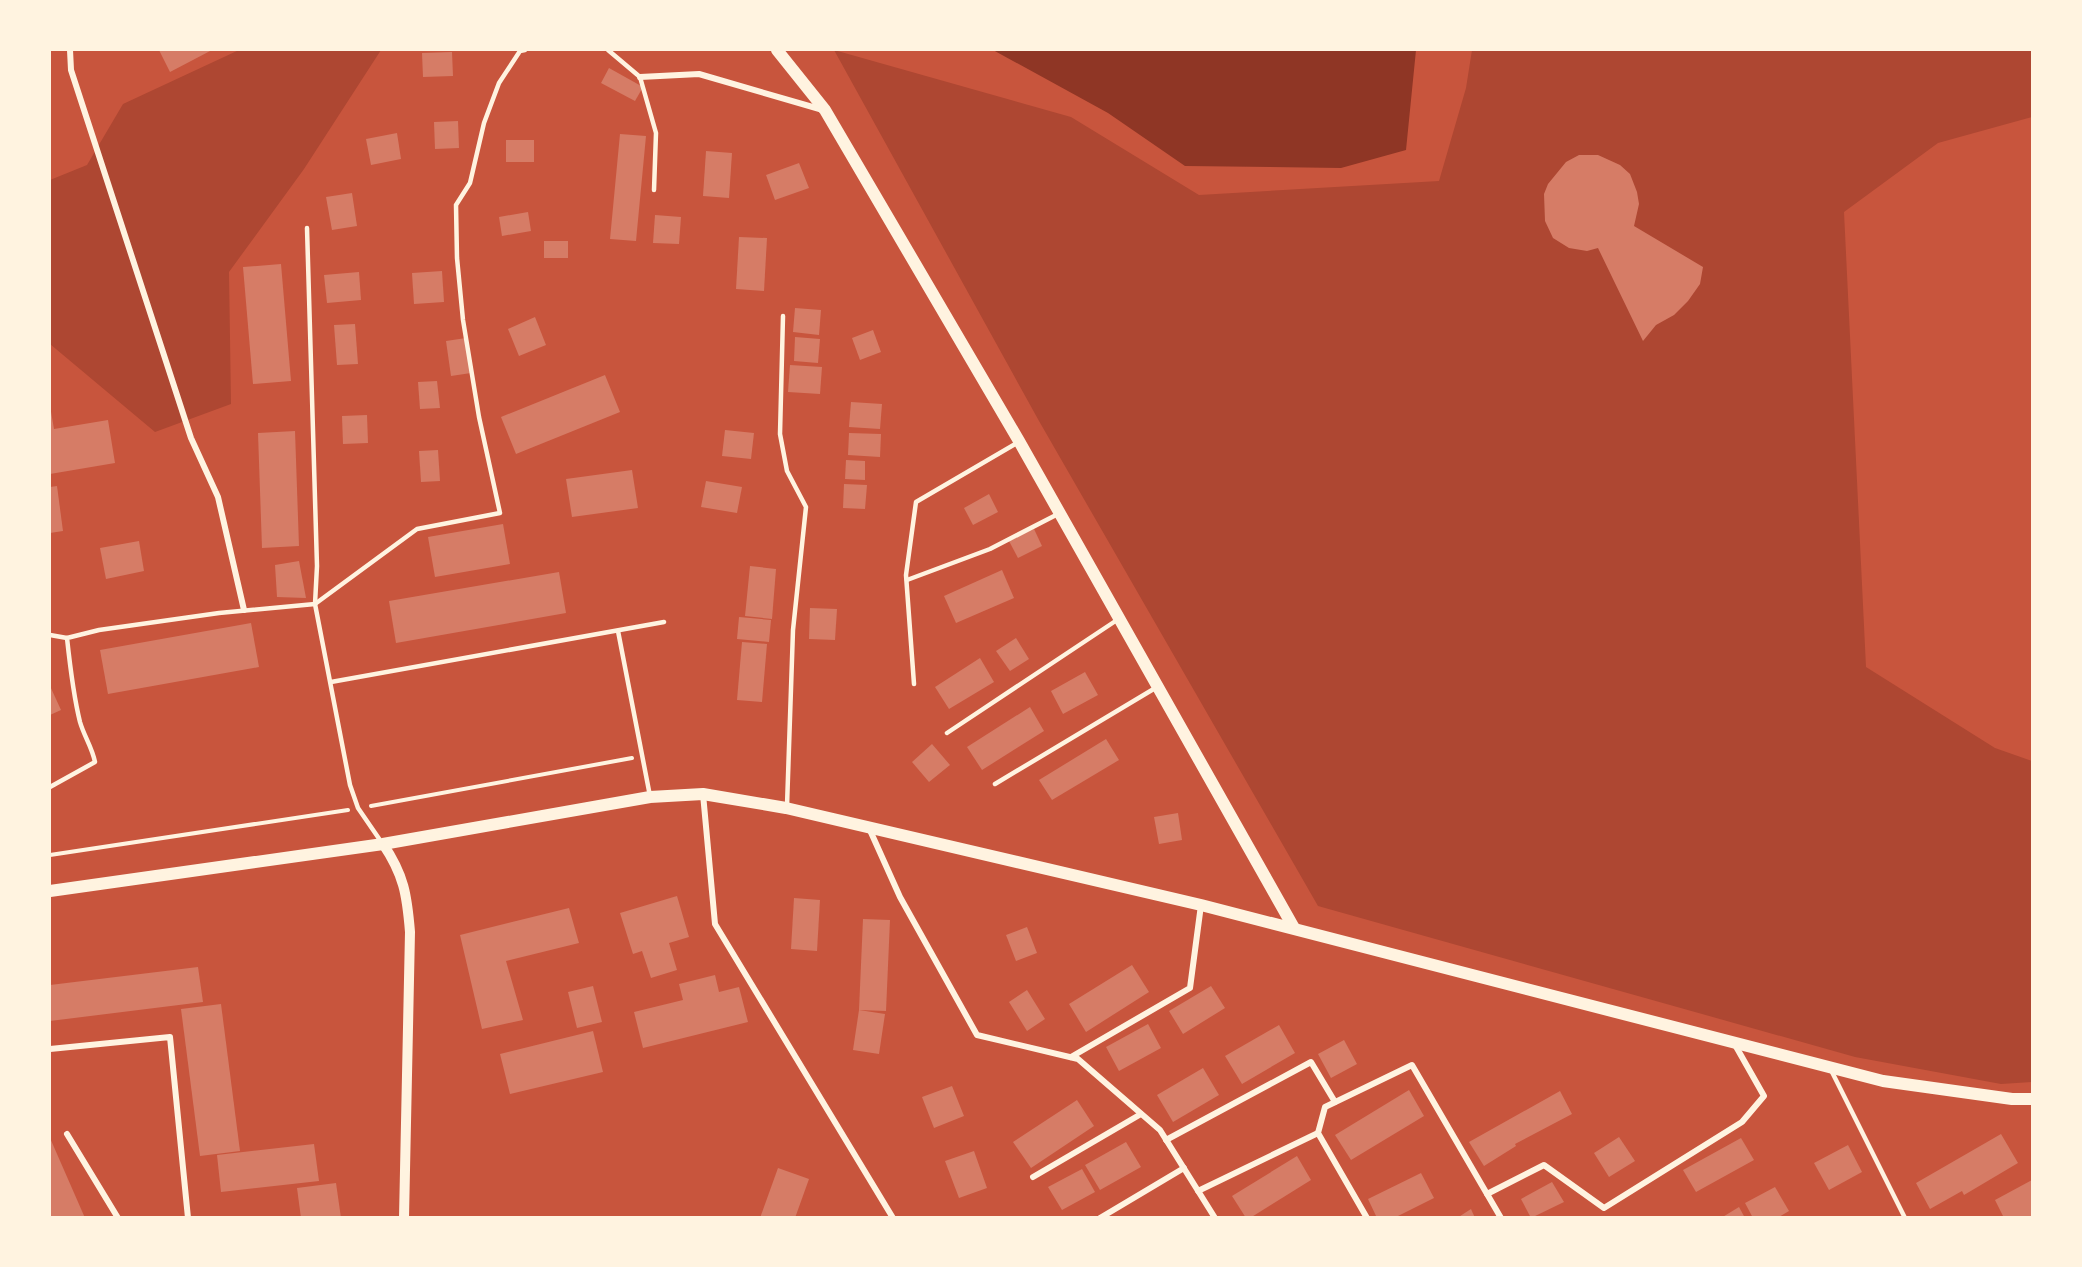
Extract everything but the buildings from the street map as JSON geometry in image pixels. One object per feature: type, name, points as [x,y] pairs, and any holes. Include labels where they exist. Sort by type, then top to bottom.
[{"type":"main road","points":[[777,50],[825,110],[1019,441],[1294,928]]},
{"type":"main road","points":[[50,891],[383,844],[650,797],[703,794],[786,808],[1201,905],[1733,1040],[1883,1081],[2012,1099],[2032,1099]]},
{"type":"street","points":[[70,50],[71,70],[167,366],[191,438],[218,497],[244,610]]},
{"type":"street","points":[[640,77],[699,74],[825,110]]},
{"type":"street","points":[[703,794],[715,924],[893,1218]]},
{"type":"street","points":[[869,828],[900,897],[976,1035],[1078,1059],[1160,1130],[1215,1218]]},
{"type":"street","points":[[383,844],[395,862],[406,890],[410,932],[404,1218]]},
{"type":"street","points":[[1071,1058],[1190,987],[1201,905]]},
{"type":"street","points":[[50,1049],[170,1037],[189,1218]]},
{"type":"street","points":[[1487,1194],[1544,1165],[1604,1208],[1667,1170],[1742,1122],[1764,1096],[1733,1040]]},
{"type":"street","points":[[1166,1140],[1311,1062],[1335,1101]]},
{"type":"street","points":[[1198,1191],[1317,1133],[1325,1107],[1412,1065],[1501,1218]]},
{"type":"street","points":[[1033,1177],[1141,1114]]},
{"type":"street","points":[[1317,1133],[1367,1218]]},
{"type":"street","points":[[67,1134],[118,1218]]},
{"type":"street","points":[[1100,1218],[1184,1168]]},
{"type":"lane","points":[[50,635],[67,638],[99,630],[244,610],[315,604],[417,529],[500,513],[479,417],[463,321],[457,258],[456,205],[470,183],[484,123],[499,83],[520,51],[525,50]]},
{"type":"lane","points":[[608,50],[640,77],[656,133],[654,190]]},
{"type":"lane","points":[[308,228],[317,567],[315,604],[350,785],[358,808],[383,844]]},
{"type":"lane","points":[[783,316],[780,434],[787,471],[806,507],[793,630],[786,808]]},
{"type":"lane","points":[[914,684],[907,580],[916,502],[1019,441]]},
{"type":"lane","points":[[907,580],[990,549],[1059,513]]},
{"type":"lane","points":[[947,734],[1119,619]]},
{"type":"lane","points":[[331,682],[664,622]]},
{"type":"lane","points":[[618,631],[650,797]]},
{"type":"lane","points":[[50,787],[95,762],[93,750],[81,724],[70,675],[67,638]]},
{"type":"lane","points":[[995,784],[1157,687]]},
{"type":"lane","points":[[1830,1066],[1905,1218]]},
{"type":"shaded area","points":[[239,50],[381,50],[304,169],[229,272],[231,404],[155,432],[50,344],[50,180],[87,165],[123,104]]},
{"type":"shaded area","points":[[834,50],[1071,117],[1199,195],[1439,181],[1466,88],[1472,50],[2032,50],[2032,117],[1938,143],[1844,212],[1866,667],[1995,748],[2032,761],[2032,1082],[2001,1084],[1855,1057],[1318,906],[1039,421]]},
{"type":"shaded area","points":[[993,50],[1416,50],[1406,150],[1341,168],[1185,166],[1108,113]]}]
